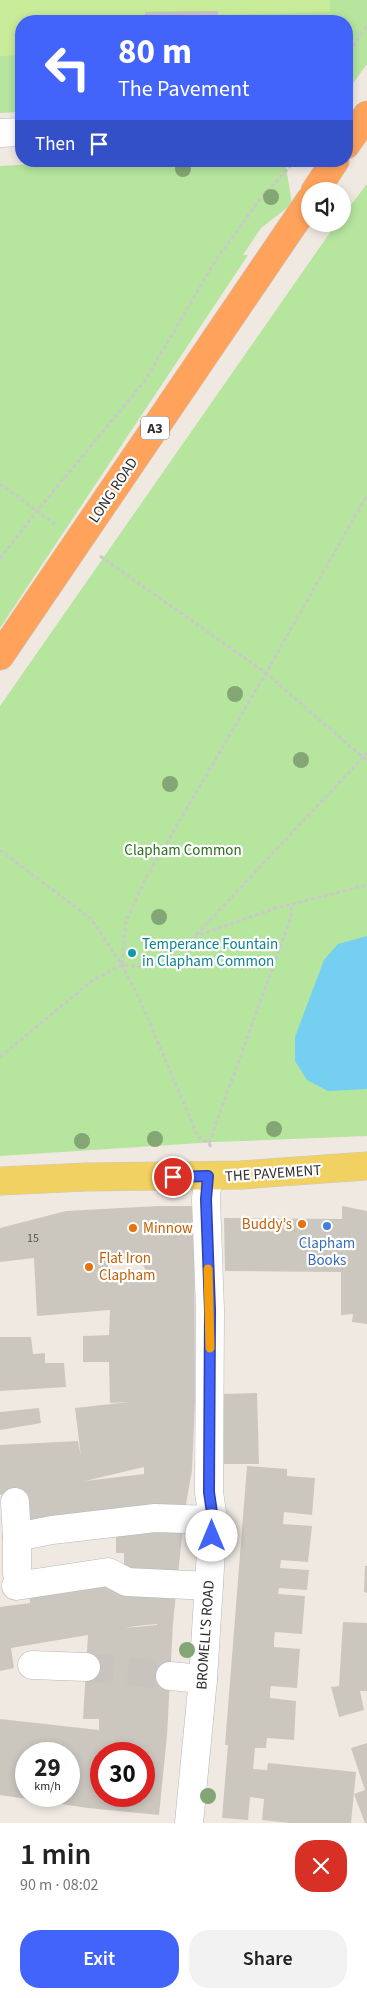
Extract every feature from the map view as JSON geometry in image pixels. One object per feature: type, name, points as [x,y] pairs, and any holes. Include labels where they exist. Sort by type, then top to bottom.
[{"type":"highway","points":[[353,133],[361,119]]},
{"type":"highway","points":[[321,182],[331,167]]},
{"type":"highway","name":"LONG ROAD","points":[[0,656],[301,213]]},
{"type":"main road","name":"THE PAVEMENT","points":[[0,1181],[86,1177],[208,1176],[367,1166]]},
{"type":"street","points":[[0,133],[15,132]]},
{"type":"street","name":"BROMELL'S ROAD","points":[[189,1823],[203,1679],[213,1520],[209,1492],[210,1310],[206,1218],[208,1176]]},
{"type":"street","points":[[15,1502],[18,1538],[16,1579],[108,1572],[127,1582],[209,1577]]},
{"type":"street","points":[[18,1538],[52,1530],[155,1518],[213,1520]]},
{"type":"street","points":[[32,1665],[86,1667]]},
{"type":"street","points":[[170,1676],[203,1679]]},
{"type":"path","points":[[353,47],[367,26]]},
{"type":"path","points":[[0,559],[37,511],[144,382],[216,260],[260,199],[289,167]]},
{"type":"path","points":[[0,484],[55,524]]},
{"type":"path","points":[[122,965],[126,920],[145,880],[367,495]]},
{"type":"path","points":[[98,554],[266,673],[367,761]]},
{"type":"path","points":[[196,936],[367,752]]},
{"type":"path","points":[[0,850],[91,919],[122,965],[140,1000],[198,1136],[209,1142]]},
{"type":"path","points":[[0,1057],[93,980],[122,965],[148,966],[196,936],[276,908],[367,885]]},
{"type":"path","points":[[212,1150],[209,1142],[291,917],[292,904]]},
{"type":"green space","points":[[0,0],[367,0],[367,64],[353,83],[353,15],[15,15],[15,112],[0,113]]},
{"type":"green space","points":[[0,0],[330,0],[330,12],[218,15],[218,11],[145,12],[145,15],[15,15],[15,55],[0,56]]},
{"type":"green space","points":[[0,166],[286,167],[292,204],[261,228],[243,255],[248,255],[0,628]]},
{"type":"green space","name":"Clapham Common","points":[[367,184],[367,1136],[215,1142],[0,1156],[0,706],[330,232],[351,232],[351,205]]},
{"type":"water","points":[[367,936],[367,1089],[328,1091],[307,1080],[295,1061],[295,1037],[324,960],[338,944]]},
{"type":"building","points":[[218,11],[218,15],[145,15],[145,12]]},
{"type":"building","name":"Temperance Fountain in Clapham Common","points":[[131,947],[138,954],[133,958],[127,951]]},
{"type":"building","points":[[194,1206],[195,1401],[192,1470],[185,1510],[21,1527],[18,1492],[0,1495],[0,1445],[78,1441],[81,1457],[75,1408],[129,1402],[110,1403],[109,1362],[83,1362],[83,1336],[109,1335],[110,1310],[37,1316],[34,1258],[0,1262],[0,1228],[66,1211]],"holes":[[[139,1258],[148,1274],[108,1275],[108,1259]],[[144,1467],[144,1474],[85,1481]]]},
{"type":"building","points":[[342,1206],[367,1211],[367,1324],[352,1322],[353,1314],[341,1315],[341,1272],[225,1271],[224,1218],[342,1219]]},
{"type":"building","points":[[0,1337],[31,1337],[33,1354],[45,1353],[45,1363],[64,1363],[66,1387],[0,1391]]},
{"type":"building","points":[[257,1393],[259,1464],[224,1464],[223,1394]]},
{"type":"building","points":[[39,1408],[41,1423],[0,1430],[0,1412]]},
{"type":"building","points":[[247,1466],[287,1469],[287,1476],[315,1478],[312,1515],[284,1512],[283,1524],[312,1526],[308,1562],[281,1560],[280,1568],[309,1570],[307,1590],[279,1588],[278,1594],[305,1596],[302,1634],[275,1632],[274,1641],[274,1647],[300,1649],[297,1688],[271,1686],[270,1692],[270,1698],[296,1701],[294,1740],[267,1738],[266,1748],[255,1748],[253,1769],[267,1770],[268,1763],[356,1772],[351,1823],[290,1823],[262,1820],[264,1799],[250,1797],[248,1820],[222,1818],[228,1745],[225,1745]]},
{"type":"building","points":[[183,1526],[173,1623],[167,1736],[159,1815],[80,1807],[80,1742],[15,1742],[15,1797],[0,1795],[0,1719],[99,1730],[99,1719],[83,1719],[88,1635],[11,1648],[14,1668],[0,1671],[0,1607],[30,1603],[30,1597],[104,1584],[124,1585],[124,1553],[116,1553],[116,1528]],"holes":[[[157,1624],[157,1625],[125,1628]]]},
{"type":"building","points":[[365,1566],[367,1566],[367,1593],[364,1592]]},
{"type":"building","points":[[343,1622],[367,1623],[367,1691],[360,1691],[364,1710],[339,1717],[331,1687],[339,1686]]},
{"type":"building","points":[[367,1743],[367,1823],[365,1823],[354,1794],[365,1790],[351,1748]]},
{"type":"tunnel","points":[[86,1667],[170,1676]]},
{"type":"slow traffic","points":[[208,1269],[210,1348]]},
{"type":"place","name":"Temperance Fountain in Clapham Common","points":[[132,953]]},
{"type":"place","name":"Buddy’s","points":[[302,1224]]},
{"type":"place","name":"Clapham Books","points":[[327,1226]]},
{"type":"place","name":"Minnow","points":[[133,1228]]},
{"type":"place","name":"Flat Iron Clapham","points":[[89,1267]]},
{"type":"route","points":[[173,1177],[208,1176],[206,1199],[210,1310],[209,1492],[213,1520],[212,1536]]}]
